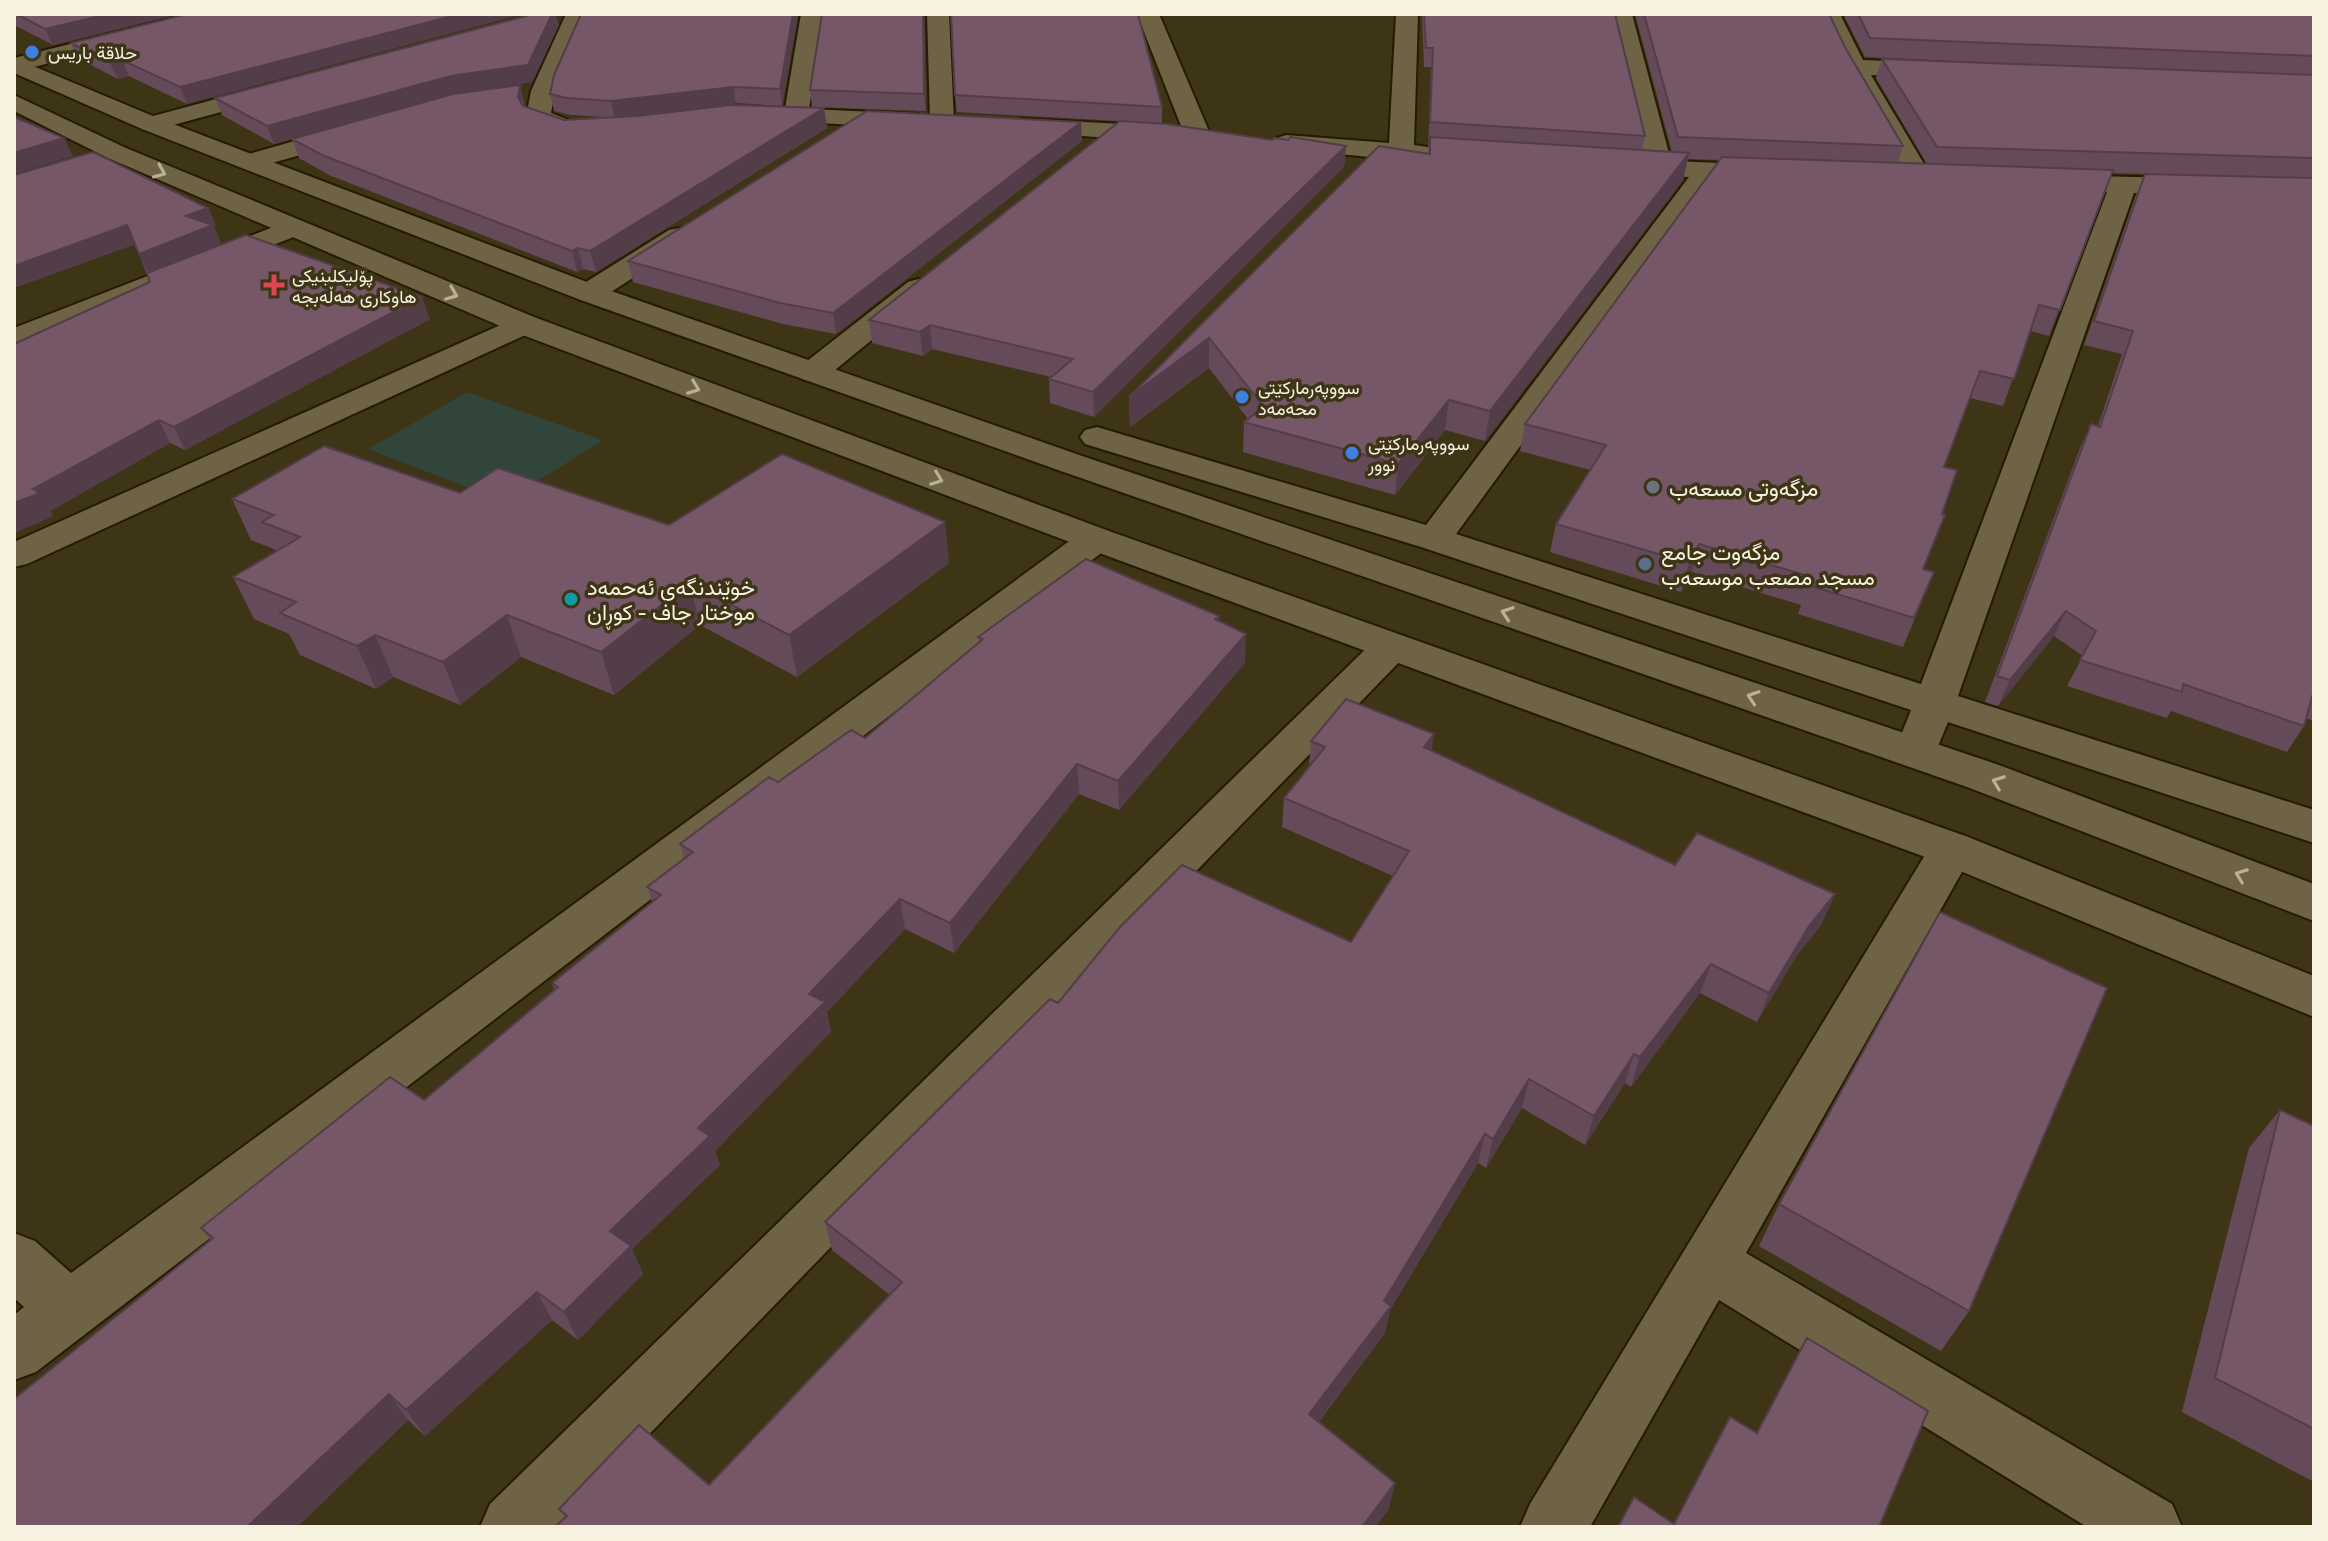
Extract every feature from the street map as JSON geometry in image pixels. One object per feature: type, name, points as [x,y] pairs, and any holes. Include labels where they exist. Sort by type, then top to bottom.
[{"type":"street","points":[[14,65],[216,14]]},
{"type":"street","points":[[577,14],[543,91],[538,117],[569,129],[612,126]]},
{"type":"street","points":[[796,116],[812,14]]},
{"type":"street","points":[[938,14],[942,122]]},
{"type":"street","points":[[1148,14],[1198,136]]},
{"type":"street","points":[[1390,151],[1407,14]]},
{"type":"street","points":[[1621,14],[1660,168]]},
{"type":"street","points":[[1829,14],[1855,67],[1920,179]]},
{"type":"street","points":[[14,65],[151,124],[589,293],[813,372],[1095,439],[1434,539],[2314,827]]},
{"type":"street","points":[[1855,67],[1966,71]]},
{"type":"street","points":[[151,124],[303,83]]},
{"type":"street","points":[[514,95],[543,91]]},
{"type":"street","points":[[14,102],[103,158],[291,228],[523,324],[1096,539],[1952,849],[2314,997]]},
{"type":"street","points":[[734,114],[973,124]]},
{"type":"street","points":[[825,144],[864,119]]},
{"type":"street","points":[[251,161],[383,124]]},
{"type":"street","points":[[1004,125],[1228,139]]},
{"type":"street","points":[[1077,160],[1114,131]]},
{"type":"street","points":[[1258,141],[1462,156]]},
{"type":"street","points":[[1357,172],[1390,151]]},
{"type":"street","points":[[1599,165],[1798,175]]},
{"type":"street","points":[[1434,539],[1707,171]]},
{"type":"street","points":[[1889,178],[1951,180]]},
{"type":"street","points":[[2029,182],[2314,189]]},
{"type":"street","points":[[1916,753],[2123,185]]},
{"type":"street","points":[[589,293],[707,218]]},
{"type":"street","points":[[14,339],[291,228]]},
{"type":"street","points":[[813,372],[945,266]]},
{"type":"street","points":[[14,556],[523,324]]},
{"type":"street","points":[[1095,439],[2314,903]]},
{"type":"street","points":[[14,1351],[1096,539]]},
{"type":"street","points":[[513,1527],[1392,646]]},
{"type":"street","points":[[1553,1527],[1952,849]]},
{"type":"street","points":[[14,1260],[68,1309]]},
{"type":"street","points":[[1709,1262],[2149,1527]]},
{"type":"green space","points":[[467,392],[603,440],[505,502],[368,449]]},
{"type":"building","points":[[16,14],[108,14],[45,29]]},
{"type":"building","points":[[187,14],[460,14],[180,87],[122,60],[110,63],[71,43]]},
{"type":"building","points":[[534,14],[552,14],[528,65],[451,76],[267,126],[215,98]]},
{"type":"building","points":[[581,14],[793,14],[780,89],[733,87],[611,101],[550,94],[554,75]]},
{"type":"building","points":[[822,14],[923,14],[924,94],[810,90]]},
{"type":"building","points":[[951,14],[1138,14],[1162,107],[955,95]]},
{"type":"building","points":[[1424,14],[1615,14],[1645,136],[1430,122],[1433,48],[1426,48]]},
{"type":"building","points":[[1644,14],[1829,14],[1903,146],[1678,137]]},
{"type":"building","points":[[1858,14],[2314,14],[2314,56],[1870,38]]},
{"type":"building","points":[[1882,59],[2314,75],[2314,158],[1937,147]]},
{"type":"building","points":[[520,85],[518,97],[523,106],[564,120],[637,116],[731,105],[824,108],[590,251],[578,248],[572,251],[322,155],[292,139],[453,94]]},
{"type":"building","points":[[867,111],[1081,122],[833,313],[780,303],[628,261]]},
{"type":"building","points":[[14,117],[64,138],[14,153]]},
{"type":"building","points":[[1120,121],[1167,124],[1272,140],[1288,140],[1291,137],[1346,146],[1093,392],[1049,379],[1073,359],[930,325],[920,332],[869,320]]},
{"type":"building","points":[[1430,137],[1689,153],[1490,411],[1449,400],[1398,464],[1244,422],[1264,407],[1209,338],[1129,397],[1379,146],[1430,154]]},
{"type":"building","points":[[93,152],[208,208],[186,216],[213,225],[139,254],[127,225],[14,266],[14,175]]},
{"type":"building","points":[[1722,157],[2113,170],[2060,310],[2039,305],[2014,379],[1980,371],[1944,467],[1957,470],[1942,514],[1945,515],[1923,569],[1934,572],[1914,618],[1808,585],[1812,577],[1699,544],[1689,563],[1556,524],[1606,445],[1525,424]]},
{"type":"building","points":[[2145,174],[2314,178],[2314,690],[2304,726],[2183,684],[2182,692],[2080,660],[2096,631],[2066,611],[2010,680],[1997,676],[2091,424],[2100,427],[2133,331],[2094,321]]},
{"type":"building","points":[[246,235],[422,297],[174,427],[159,420],[33,489],[40,493],[14,503],[14,344],[150,282],[147,273]]},
{"type":"building","points":[[324,446],[460,493],[498,468],[669,525],[782,454],[945,522],[789,635],[690,583],[601,652],[507,615],[443,662],[375,635],[357,646],[280,613],[296,602],[233,577],[300,537],[262,522],[274,515],[232,499]]},
{"type":"building","points":[[1086,559],[1219,616],[1215,619],[1246,634],[1118,781],[1077,764],[950,923],[900,899],[809,994],[825,1002],[698,1128],[710,1136],[610,1231],[631,1246],[564,1312],[537,1292],[406,1410],[389,1394],[247,1527],[14,1527],[14,1399],[213,1238],[201,1228],[390,1077],[424,1100],[558,987],[552,983],[661,895],[647,887],[693,852],[680,844],[769,777],[778,782],[851,730],[865,738],[983,639],[978,637]]},
{"type":"building","points":[[1346,699],[1434,734],[1424,747],[1675,865],[1697,833],[1835,894],[1809,926],[1769,993],[1711,964],[1640,1057],[1634,1054],[1594,1116],[1529,1079],[1493,1139],[1485,1134],[1384,1301],[1391,1306],[1309,1414],[1395,1483],[1362,1527],[555,1527],[567,1516],[559,1509],[639,1425],[709,1485],[902,1282],[825,1222],[1050,999],[1058,1003],[1120,927],[1182,865],[1351,942],[1409,851],[1284,798],[1325,747],[1311,741]]},
{"type":"building","points":[[1940,912],[2107,988],[1969,1311],[1779,1204]]},
{"type":"building","points":[[2280,1110],[2314,1126],[2314,1429],[2215,1378]]},
{"type":"building","points":[[1807,1338],[1928,1411],[1879,1527],[1618,1527],[1634,1497],[1674,1524],[1730,1417],[1757,1433]]},
{"type":"place","name":"حلاقة باریس","points":[[32,52]]},
{"type":"place","name":"پۆلیکلینیکی هاوکاری هەڵەبجە","points":[[274,285]]},
{"type":"place","name":"سووپەرمارکێتی محەمەد","points":[[1242,397]]},
{"type":"place","name":"سووپەرمارکێتی نوور","points":[[1352,453]]},
{"type":"place","name":"مزگەوتی مسعەب","points":[[1653,487]]},
{"type":"place","name":"مزگەوت جامع مسجد مصعب موسعەب","points":[[1645,564]]},
{"type":"place","name":"خوێندنگەی ئەحمەد موختار جاف - کوڕان","points":[[571,599]]}]
